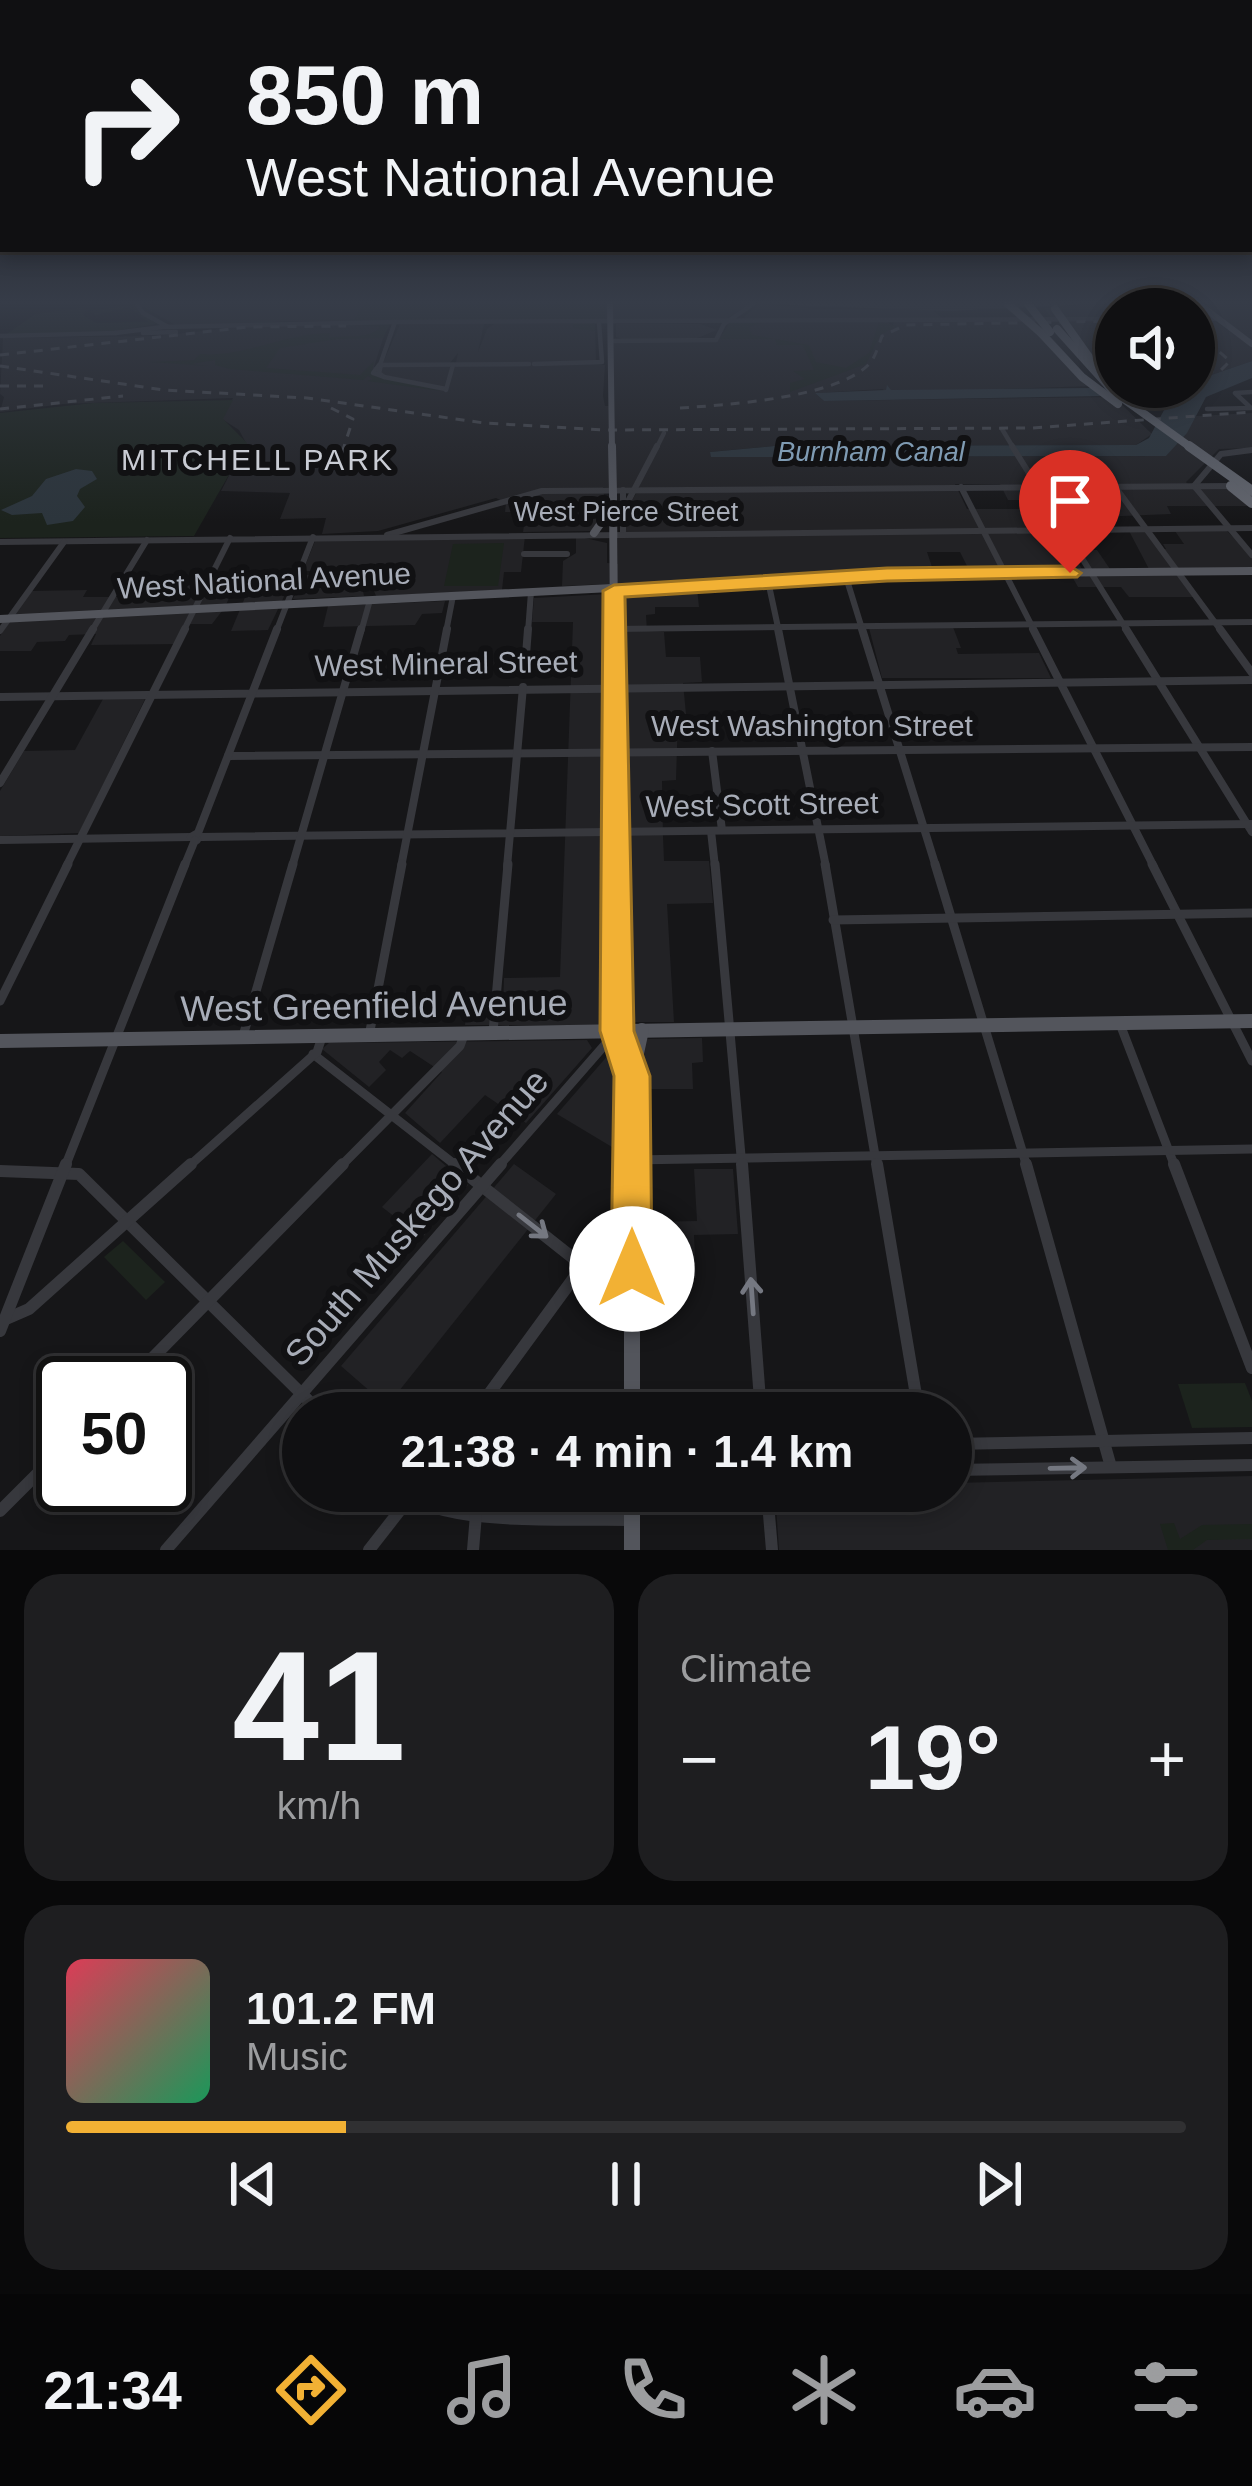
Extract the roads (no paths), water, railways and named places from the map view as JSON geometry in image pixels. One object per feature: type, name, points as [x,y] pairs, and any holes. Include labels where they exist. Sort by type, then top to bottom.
[{"type":"highway","points":[[1129,408],[1252,502]]},
{"type":"highway","points":[[1131,408],[1252,488]]},
{"type":"main road","points":[[612,376],[618,508],[614,589],[617,1031],[632,1076]]},
{"type":"main road","points":[[590,534],[618,508]]},
{"type":"main road","points":[[590,534],[616,535]]},
{"type":"main road","name":"West National Avenue","points":[[5,619],[846,577],[1252,572]]},
{"type":"main road","name":"West Greenfield Avenue","points":[[0,1041],[1252,1021]]},
{"type":"main road","points":[[632,1392],[632,1076],[641,1030]]},
{"type":"main road","points":[[632,1512],[632,1550]]},
{"type":"street","points":[[382,376],[446,389],[450,376]]},
{"type":"street","points":[[1208,409],[1251,409],[1235,393],[1252,392]]},
{"type":"street","points":[[1002,429],[1250,827]]},
{"type":"street","points":[[618,508],[634,489],[664,433]]},
{"type":"street","points":[[1194,486],[1221,454],[1252,450]]},
{"type":"street","points":[[1194,486],[1252,555]]},
{"type":"street","points":[[961,487],[1252,1061]]},
{"type":"street","points":[[1115,487],[1252,676]]},
{"type":"street","points":[[409,531],[528,492],[1252,488]]},
{"type":"street","points":[[618,508],[623,490]]},
{"type":"street","name":"West Pierce Street","points":[[616,535],[1252,528]]},
{"type":"street","name":"West Pierce Street","points":[[0,542],[386,536],[409,531],[590,534]]},
{"type":"street","points":[[545,554],[547,534]]},
{"type":"street","points":[[2,1325],[313,537]]},
{"type":"street","points":[[0,1001],[230,538]]},
{"type":"street","points":[[0,783],[147,539]]},
{"type":"street","points":[[0,631],[65,541]]},
{"type":"street","points":[[524,554],[567,554]]},
{"type":"street","points":[[846,577],[985,1025],[1111,1467]]},
{"type":"street","points":[[768,581],[916,1392]]},
{"type":"street","points":[[526,655],[531,592]]},
{"type":"street","points":[[369,1036],[453,596]]},
{"type":"street","points":[[243,1038],[370,600]]},
{"type":"street","points":[[614,629],[1252,622]]},
{"type":"street","name":"West Mineral Street","points":[[0,697],[1252,676]]},
{"type":"street","points":[[493,1034],[523,687]]},
{"type":"street","name":"West Washington Street","points":[[228,757],[1252,747]]},
{"type":"street","points":[[712,751],[758,1392]]},
{"type":"street","name":"West Scott Street","points":[[0,840],[1250,827]]},
{"type":"street","points":[[833,920],[1252,914]]},
{"type":"street","points":[[1119,1023],[1252,1368]]},
{"type":"street","name":"South Muskego Avenue","points":[[304,1392],[617,1031]]},
{"type":"street","points":[[155,1356],[460,1046],[464,1034]]},
{"type":"street","points":[[2,1325],[28,1310],[313,1054],[317,1037]]},
{"type":"street","points":[[313,1054],[584,1264],[632,1269]]},
{"type":"street","points":[[632,1160],[1252,1149]]},
{"type":"street","points":[[0,1171],[79,1174],[300,1392]]},
{"type":"street","points":[[493,1392],[620,1216],[632,1208]]},
{"type":"street","name":"South Muskego Avenue","points":[[166,1550],[282,1417]]},
{"type":"street","points":[[972,1444],[1252,1438]]},
{"type":"street","points":[[972,1470],[1252,1465]]},
{"type":"street","points":[[0,1511],[36,1475]]},
{"type":"street","points":[[369,1550],[395,1512]]},
{"type":"street","points":[[456,1512],[632,1520]]},
{"type":"street","points":[[769,1512],[772,1550]]},
{"type":"street","points":[[473,1550],[476,1514]]},
{"type":"water","points":[[1215,376],[1252,378],[1215,393]]},
{"type":"water","points":[[887,385],[891,390],[1095,388],[1095,396],[824,401],[815,393],[886,390]]},
{"type":"water","name":"Burnham Canal","points":[[1165,408],[1200,408],[1187,433],[1166,456],[711,457],[710,452],[774,446],[1136,445],[1149,438]]},
{"type":"water","points":[[76,469],[92,471],[97,479],[80,489],[77,496],[85,507],[73,521],[47,525],[42,513],[12,515],[1,510],[32,496],[46,479]]},
{"type":"railway","points":[[71,376],[164,390],[307,398],[484,423],[604,430],[1032,428],[1252,412]]},
{"type":"railway","points":[[680,408],[809,392],[851,376]]},
{"type":"railway","points":[[0,386],[44,386]]},
{"type":"railway","points":[[0,409],[123,396]]},
{"type":"railway","points":[[331,408],[353,419],[337,468]]},
{"type":"district","name":"MITCHELL PARK","points":[[258,460]]}]
